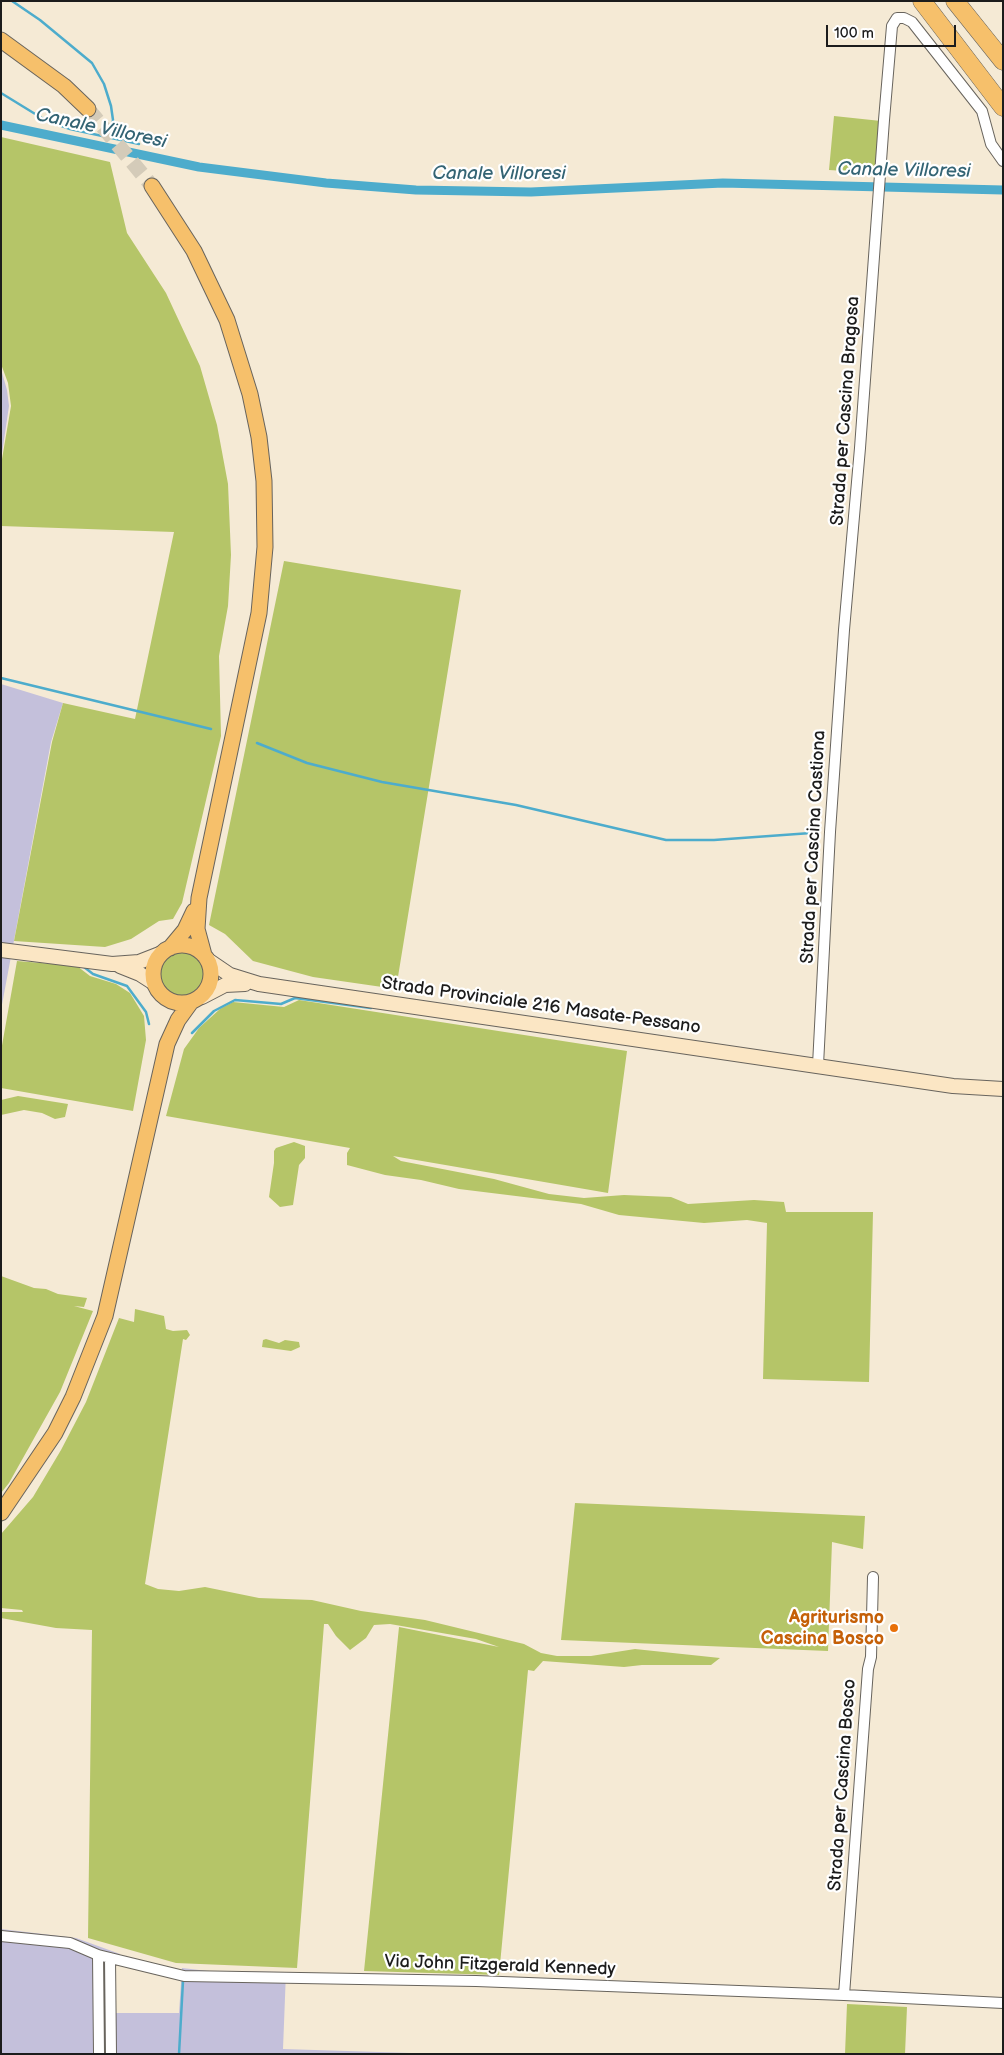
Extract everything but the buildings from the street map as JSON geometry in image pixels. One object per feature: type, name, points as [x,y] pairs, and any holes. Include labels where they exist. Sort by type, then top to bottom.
[{"type":"highway","points":[[916,1],[947,32]]},
{"type":"highway","points":[[922,1],[1003,107]]},
{"type":"highway","points":[[955,1],[1003,62]]},
{"type":"main road","points":[[1,40],[50,74],[88,109]]},
{"type":"main road","points":[[1,1513],[55,1434],[73,1397],[105,1316],[168,1044],[179,1018],[211,981],[212,972],[197,926],[200,898],[260,607],[265,547],[265,492],[255,416],[231,331],[200,260],[152,186]]},
{"type":"main road","points":[[168,1044],[168,1018],[157,988],[154,967],[166,950],[188,926],[200,898]]},
{"type":"main road","points":[[1,950],[112,964],[142,962],[166,950],[188,946],[230,975],[258,984]]},
{"type":"main road","points":[[112,964],[140,974],[175,1003],[196,999],[225,985],[258,984]]},
{"type":"main road","name":"Strada Provinciale 216 Masate-Pessano","points":[[258,984],[978,1088],[1003,1089]]},
{"type":"street","name":"Strada per Cascina Bragosa","points":[[844,630],[861,438],[891,32],[897,18],[904,18],[912,22],[982,111],[991,144],[1003,161]]},
{"type":"street","name":"Strada per Cascina Castiona","points":[[818,1065],[830,832],[844,630]]},
{"type":"street","name":"Strada per Cascina Bosco","points":[[844,1995],[868,1669],[871,1656],[873,1577]]},
{"type":"street","name":"Via John Fitzgerald Kennedy","points":[[1,1936],[70,1943],[98,1955],[188,1976],[476,1981],[844,1995],[1003,2004]]},
{"type":"street","points":[[98,1955],[99,2054]]},
{"type":"street","points":[[110,1958],[111,2054]]},
{"type":"shaded area","points":[[1,369],[9,406],[1,460]]},
{"type":"shaded area","points":[[1,684],[63,703],[51,742],[1,1010]]},
{"type":"shaded area","points":[[1,1929],[76,1938],[120,1954],[113,1973],[114,2013],[179,2013],[182,1968],[208,1971],[286,1972],[283,2049],[443,2054],[1,2054]]},
{"type":"green space","points":[[834,116],[881,121],[876,173],[829,170]]},
{"type":"green space","points":[[1,137],[110,162],[127,233],[166,293],[200,366],[217,425],[228,484],[231,555],[228,606],[219,656],[221,736],[182,903],[173,919],[159,921],[131,939],[105,947],[14,941],[52,742],[63,703],[135,719],[174,532],[1,526],[1,465],[11,406],[8,383],[1,364]]},
{"type":"green space","points":[[284,561],[461,590],[396,989],[313,977],[253,961],[225,934],[209,925]]},
{"type":"green space","points":[[182,950],[191,952],[202,961],[207,975],[205,984],[196,995],[182,1000],[173,998],[162,989],[157,975],[159,966],[168,955]]},
{"type":"green space","points":[[17,961],[77,966],[90,976],[116,984],[130,993],[144,1016],[146,1040],[133,1111],[1,1088],[1,1051]]},
{"type":"green space","points":[[299,1000],[627,1051],[608,1193],[393,1156],[401,1161],[494,1179],[549,1194],[584,1198],[624,1195],[671,1197],[688,1204],[754,1200],[784,1202],[786,1212],[873,1212],[869,1382],[763,1379],[767,1223],[747,1220],[704,1223],[619,1215],[581,1204],[459,1189],[421,1180],[385,1175],[347,1165],[347,1153],[350,1148],[166,1116],[184,1049],[199,1028],[220,1009],[233,1002],[284,1007]]},
{"type":"green space","points":[[18,1096],[68,1104],[65,1117],[55,1119],[42,1113],[24,1110],[1,1115],[1,1100]]},
{"type":"green space","points":[[294,1142],[305,1146],[305,1158],[299,1165],[293,1205],[280,1207],[269,1197],[274,1151],[276,1148]]},
{"type":"green space","points":[[1,1276],[34,1288],[87,1298],[84,1307],[74,1306],[93,1311],[60,1392],[9,1483],[1,1493]]},
{"type":"green space","points":[[135,1309],[164,1316],[166,1329],[173,1331],[187,1330],[190,1335],[186,1340],[183,1339],[145,1584],[158,1589],[179,1591],[205,1587],[259,1598],[312,1600],[361,1611],[425,1620],[524,1644],[541,1653],[557,1656],[591,1656],[635,1649],[720,1658],[711,1665],[642,1665],[624,1667],[543,1661],[534,1671],[528,1670],[499,1975],[364,1971],[399,1627],[499,1647],[476,1639],[390,1624],[374,1625],[366,1638],[350,1650],[336,1636],[328,1624],[324,1624],[297,1968],[176,1963],[88,1938],[92,1630],[56,1628],[1,1618],[1,1612],[23,1612],[22,1610],[1,1608],[1,1534],[33,1497],[61,1450],[86,1402],[119,1318],[134,1322]]},
{"type":"green space","points":[[266,1339],[279,1343],[285,1340],[299,1342],[300,1347],[291,1351],[262,1347],[263,1340]]},
{"type":"green space","points":[[575,1503],[865,1516],[863,1549],[832,1542],[828,1651],[561,1640]]},
{"type":"green space","points":[[847,2004],[907,2007],[905,2054],[845,2054]]},
{"type":"waterway","points":[[12,1],[40,20],[92,63],[104,84],[111,106],[113,120],[111,138]]},
{"type":"waterway","points":[[1,93],[45,120],[70,129],[139,144]]},
{"type":"waterway","name":"Canale Villoresi","points":[[1,125],[199,167],[326,183],[416,190],[531,192],[723,183],[1003,190]]},
{"type":"waterway","points":[[1,678],[211,729]]},
{"type":"waterway","points":[[257,743],[307,763],[382,782],[516,805],[666,840],[714,840],[811,833]]},
{"type":"waterway","points":[[84,967],[93,974],[127,986],[146,1012],[149,1024]]},
{"type":"waterway","points":[[192,1033],[214,1011],[235,1000],[281,1004],[295,998],[371,1008]]},
{"type":"waterway","points":[[179,2054],[183,1981]]},
{"type":"tunnel","points":[[88,109],[152,186]]},
{"type":"place","name":"Agriturismo Cascina Bosco","points":[[894,1628]]}]
